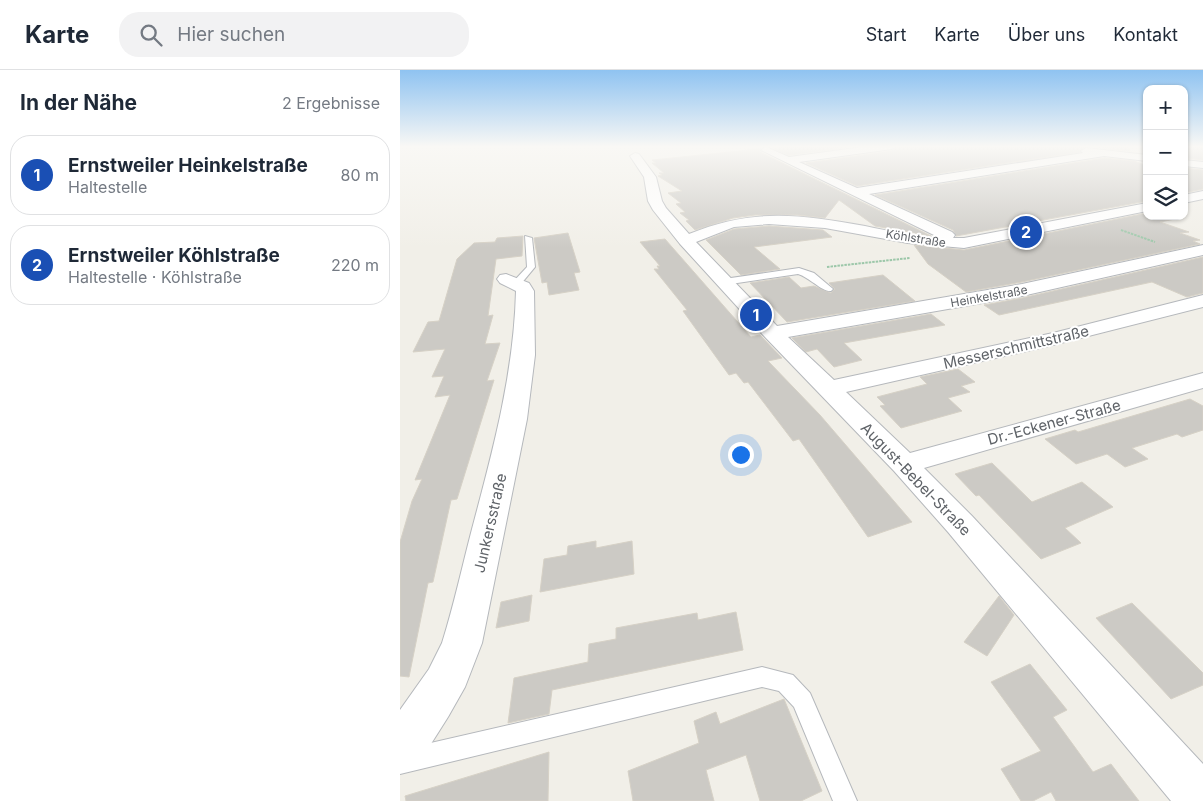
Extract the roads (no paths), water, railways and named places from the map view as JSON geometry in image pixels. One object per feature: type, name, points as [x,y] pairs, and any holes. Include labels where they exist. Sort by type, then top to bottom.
[{"type":"street","name":"August-Bebel-Straße","points":[[651,180],[654,201],[686,241],[772,333],[904,464],[1199,789]]},
{"type":"street","points":[[831,180],[964,243]]},
{"type":"street","points":[[856,192],[924,180]]},
{"type":"street","points":[[1188,198],[1203,195]]},
{"type":"street","name":"Köhlstraße","points":[[686,241],[725,225],[768,220],[838,225],[933,242],[964,243],[1143,208]]},
{"type":"street","name":"Heinkelstraße","points":[[772,333],[1022,290],[1198,254]]},
{"type":"street","name":"Junkersstraße","points":[[400,749],[449,674],[464,639],[522,374],[526,339],[525,291],[512,281]]},
{"type":"street","name":"Messerschmittstraße","points":[[827,388],[1053,339],[1203,301]]},
{"type":"street","name":"Dr.-Eckener-Straße","points":[[904,464],[1203,380]]},
{"type":"lane","name":"Junkersstraße","points":[[512,281],[531,267],[528,238]]},
{"type":"lane","points":[[724,282],[789,272],[805,272],[828,289]]},
{"type":"lane","points":[[400,762],[762,677],[785,682],[802,700],[845,801]]},
{"type":"place","name":"Ernstweiler Köhlstraße","points":[[1026,232]]},
{"type":"place","name":"Ernstweiler Heinkelstraße","points":[[756,315]]}]
